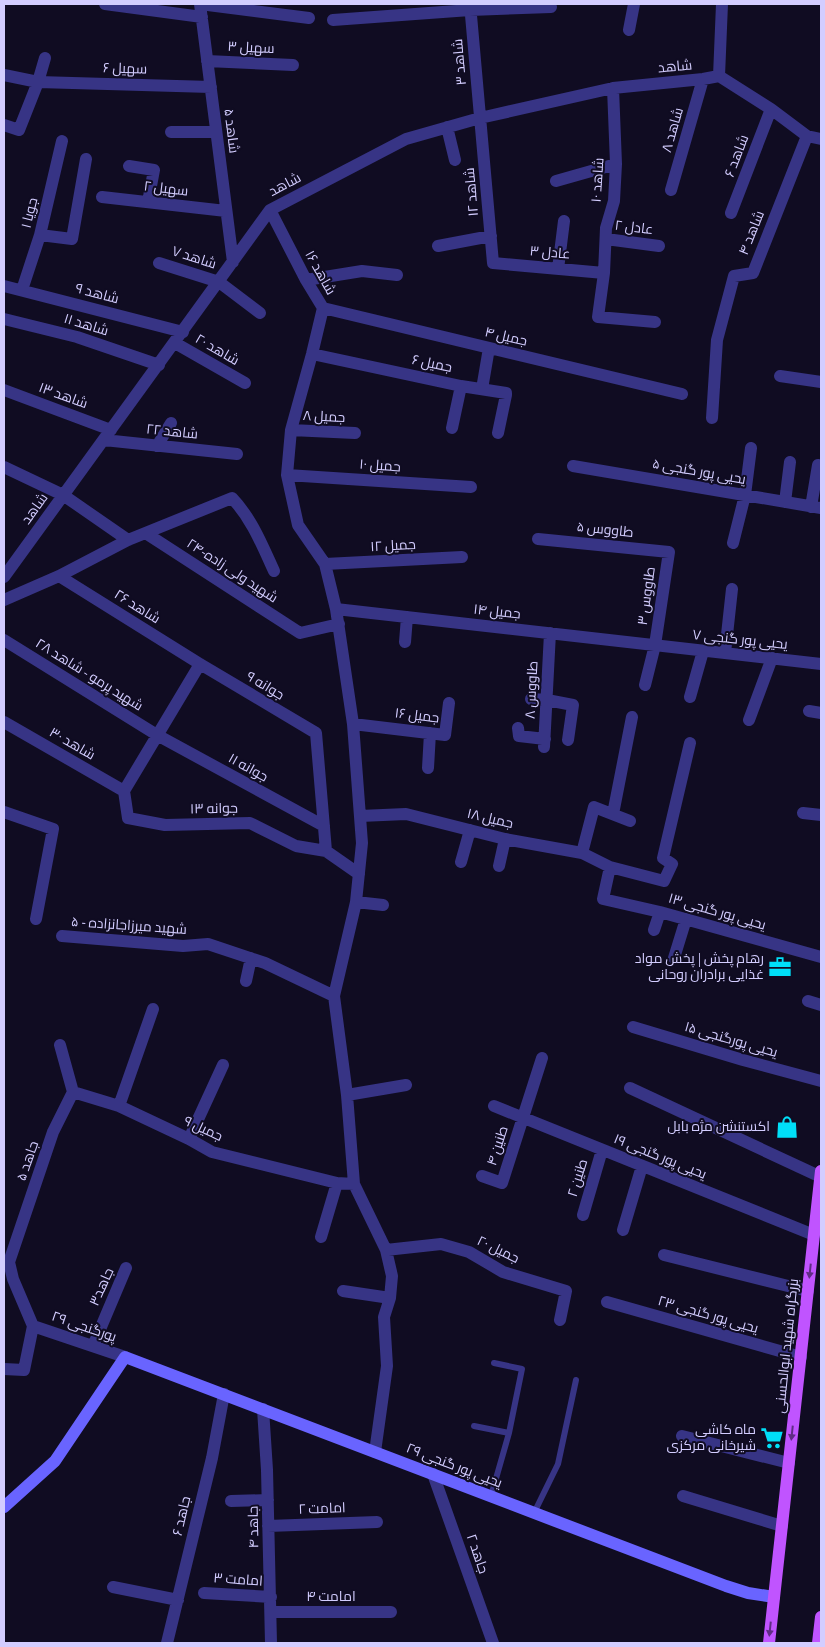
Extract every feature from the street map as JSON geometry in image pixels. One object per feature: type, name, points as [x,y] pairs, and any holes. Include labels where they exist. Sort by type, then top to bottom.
[{"type":"main road","name":"بزرگراه شهید ابوالحسنی","points":[[769,1643],[821,1174]]},
{"type":"main road","name":"یحیی پور گنجی ۲۹","points":[[125,1357],[735,1590],[774,1596]]},
{"type":"main road","points":[[4,1508],[55,1461],[125,1357]]},
{"type":"main road","points":[[818,1643],[821,1617]]},
{"type":"street","points":[[105,4],[202,17]]},
{"type":"street","points":[[200,4],[309,18]]},
{"type":"street","name":"شاهد ۵","points":[[200,4],[233,262]]},
{"type":"street","points":[[629,30],[634,4]]},
{"type":"street","points":[[722,4],[718,76],[771,109],[807,136],[821,139]]},
{"type":"street","points":[[333,20],[470,7],[551,7]]},
{"type":"street","name":"شاهد ۳","points":[[470,7],[480,118]]},
{"type":"street","points":[[4,125],[19,130],[38,82],[45,58]]},
{"type":"street","name":"سهیل ۳","points":[[207,61],[292,65]]},
{"type":"street","name":"سهیل ۶","points":[[4,75],[38,82],[210,87]]},
{"type":"street","name":"شاهد","points":[[4,577],[270,210],[406,139],[480,118],[613,88],[718,76]]},
{"type":"street","name":"شاهد ۸","points":[[671,190],[703,79]]},
{"type":"street","name":"شاهد ۱۰","points":[[613,88],[616,164],[614,201],[606,228],[604,274],[598,317],[655,322]]},
{"type":"street","name":"شاهد ۶","points":[[731,213],[771,109]]},
{"type":"street","name":"شاهد ۱۲","points":[[480,118],[494,263]]},
{"type":"street","points":[[447,127],[455,160]]},
{"type":"street","points":[[171,132],[216,132]]},
{"type":"street","name":"شاهد ۴","points":[[712,418],[717,340],[734,276],[753,273],[807,136]]},
{"type":"street","name":"جویا ۱","points":[[22,290],[40,235],[62,141]]},
{"type":"street","points":[[40,235],[72,239],[86,160]]},
{"type":"street","points":[[556,181],[616,164]]},
{"type":"street","points":[[129,166],[154,170],[148,202]]},
{"type":"street","name":"سهیل ۲","points":[[102,197],[226,211]]},
{"type":"street","name":"شاهد ۱۶","points":[[270,210],[306,280],[323,308],[291,430],[288,475],[298,525],[325,564]]},
{"type":"street","points":[[558,269],[564,221]]},
{"type":"street","points":[[438,246],[491,236]]},
{"type":"street","name":"عادل ۲","points":[[606,239],[659,246]]},
{"type":"street","name":"شاهد ۷","points":[[159,263],[219,282],[260,313]]},
{"type":"street","name":"عادل ۳","points":[[494,263],[604,274]]},
{"type":"street","points":[[306,280],[362,271],[398,275]]},
{"type":"street","name":"شاهد ۹","points":[[4,286],[183,332]]},
{"type":"street","name":"جمیل ۴","points":[[323,308],[682,394]]},
{"type":"street","name":"شاهد ۱۱","points":[[4,319],[77,337],[159,365]]},
{"type":"street","name":"شاهد ۲۰","points":[[175,343],[245,383]]},
{"type":"street","points":[[482,390],[489,348]]},
{"type":"street","name":"جمیل ۶","points":[[312,354],[461,386],[506,393],[498,433]]},
{"type":"street","points":[[780,376],[821,382]]},
{"type":"street","points":[[452,428],[461,386]]},
{"type":"street","name":"شاهد ۱۳","points":[[4,390],[108,435]]},
{"type":"street","points":[[157,446],[171,423]]},
{"type":"street","name":"جمیل ۸","points":[[291,430],[355,433]]},
{"type":"street","name":"شاهد ۲۲","points":[[108,435],[157,446],[237,454]]},
{"type":"street","points":[[733,544],[745,495],[751,448]]},
{"type":"street","points":[[784,502],[790,462]]},
{"type":"street","points":[[816,508],[818,465]]},
{"type":"street","name":"یحیی پور گنجی ۵","points":[[573,466],[816,508]]},
{"type":"street","points":[[4,467],[63,495],[128,540]]},
{"type":"street","name":"جمیل ۱۰","points":[[288,475],[471,487]]},
{"type":"street","points":[[4,600],[59,576],[128,540],[147,534],[232,498],[243,510],[254,528],[274,571]]},
{"type":"street","name":"شهید ولی زاده-۲۴","points":[[147,534],[300,633],[338,624]]},
{"type":"street","name":"طاووس ۵","points":[[538,539],[669,552]]},
{"type":"street","name":"طاووس ۳","points":[[645,685],[655,645],[669,552]]},
{"type":"street","name":"جمیل ۱۲","points":[[325,564],[462,557]]},
{"type":"street","points":[[325,564],[336,610],[353,724],[362,842],[356,902],[334,996],[347,1095],[354,1184],[386,1250],[392,1276],[390,1298],[384,1317],[387,1366],[376,1452]]},
{"type":"street","name":"شاهد ۲۶","points":[[59,576],[200,664]]},
{"type":"street","points":[[725,653],[732,589]]},
{"type":"street","name":"جمیل ۱۴","points":[[336,610],[655,645]]},
{"type":"street","points":[[405,642],[407,618]]},
{"type":"street","name":"طاووس ۸","points":[[518,728],[519,736],[544,743],[550,633]]},
{"type":"street","name":"شهید پرمو - شاهد ۲۸","points":[[4,640],[158,735]]},
{"type":"street","name":"یحیی پور گنجی ۷","points":[[655,645],[821,664]]},
{"type":"street","points":[[690,697],[704,651]]},
{"type":"street","points":[[750,720],[772,658]]},
{"type":"street","points":[[124,791],[200,664]]},
{"type":"street","name":"جوانه ۹","points":[[200,664],[316,733],[324,826]]},
{"type":"street","points":[[531,698],[573,705],[568,740]]},
{"type":"street","name":"جمیل ۱۶","points":[[353,724],[445,735],[449,703]]},
{"type":"street","points":[[612,814],[632,718]]},
{"type":"street","name":"شاهد ۳۰","points":[[4,722],[124,791]]},
{"type":"street","points":[[428,768],[430,733]]},
{"type":"street","name":"جوانه ۱۱","points":[[158,735],[324,826]]},
{"type":"street","name":"جمیل ۱۸","points":[[360,816],[406,814],[505,839],[582,853],[610,868],[664,881],[672,864],[663,858],[690,743]]},
{"type":"street","name":"جوانه ۱۳","points":[[124,791],[128,818],[165,825],[250,823],[296,846],[326,851]]},
{"type":"street","points":[[582,853],[594,807],[630,821]]},
{"type":"street","points":[[4,812],[53,829],[36,919]]},
{"type":"street","points":[[803,813],[821,815]]},
{"type":"street","points":[[324,826],[326,851],[359,874]]},
{"type":"street","points":[[461,862],[470,830]]},
{"type":"street","points":[[499,866],[505,839]]},
{"type":"street","name":"یحیی پور گنجی ۱۳","points":[[610,868],[604,899],[660,912],[821,957]]},
{"type":"street","points":[[356,902],[383,905]]},
{"type":"street","points":[[654,930],[660,912]]},
{"type":"street","points":[[674,958],[686,919]]},
{"type":"street","name":"شهید میرزاجانزاده - ۵","points":[[62,936],[183,946],[208,944],[265,963],[334,996]]},
{"type":"street","points":[[246,981],[251,958]]},
{"type":"street","points":[[808,1001],[821,1005]]},
{"type":"street","points":[[119,1106],[153,1009]]},
{"type":"street","name":"یحیی پورگنجی ۱۵","points":[[633,1027],[821,1082]]},
{"type":"street","points":[[60,1046],[74,1092]]},
{"type":"street","name":"طنین ۴","points":[[482,1176],[502,1183],[542,1058]]},
{"type":"street","points":[[189,1139],[223,1065]]},
{"type":"street","points":[[347,1095],[406,1085]]},
{"type":"street","points":[[630,1088],[821,1174]]},
{"type":"street","name":"جمیل ۹","points":[[74,1092],[119,1106],[212,1152],[337,1183],[354,1184]]},
{"type":"street","name":"جاهد ۵","points":[[33,1326],[8,1280],[6,1260],[53,1132],[74,1092]]},
{"type":"street","name":"یحیی پور گنجی ۱۹","points":[[494,1106],[814,1235]]},
{"type":"street","name":"طنین ۲","points":[[582,1214],[602,1150]]},
{"type":"street","points":[[623,1230],[642,1166]]},
{"type":"street","points":[[321,1237],[337,1183]]},
{"type":"street","name":"جمیل ۲۰","points":[[386,1250],[441,1244],[469,1252],[502,1272],[566,1291],[560,1320]]},
{"type":"street","points":[[664,1255],[808,1291]]},
{"type":"street","name":"جاهد۳","points":[[93,1346],[126,1268]]},
{"type":"street","points":[[343,1290],[390,1298]]},
{"type":"street","name":"یحیی پور گنجی ۲۳","points":[[607,1302],[800,1357]]},
{"type":"street","points":[[4,1369],[24,1370],[33,1326]]},
{"type":"street","name":"پورگنجی ۲۹","points":[[33,1326],[125,1357]]},
{"type":"street","name":"جاهد ۶","points":[[167,1643],[212,1458],[224,1394]]},
{"type":"street","name":"جاهد ۴","points":[[263,1410],[268,1500],[272,1643]]},
{"type":"street","points":[[682,1436],[789,1463]]},
{"type":"street","name":"جاهد ۲","points":[[434,1474],[493,1643]]},
{"type":"street","points":[[683,1496],[782,1526]]},
{"type":"street","points":[[231,1501],[268,1500]]},
{"type":"street","name":"امامت ۲","points":[[268,1526],[377,1522]]},
{"type":"street","points":[[112,1587],[178,1600]]},
{"type":"street","name":"امامت ۳","points":[[204,1592],[271,1597]]},
{"type":"street","name":"امامت ۴","points":[[271,1612],[391,1612]]},
{"type":"lane","points":[[491,1496],[509,1433],[522,1369],[494,1363]]},
{"type":"lane","points":[[534,1513],[558,1464],[576,1380]]},
{"type":"lane","points":[[474,1426],[509,1433]]},
{"type":"place","name":"رهام پخش | پخش مواد غذایی برادران روحانی","points":[[780,967]]},
{"type":"place","name":"اکستنشن مژه بابل","points":[[787,1127]]},
{"type":"place","name":"ماه کاشی شیرخانی مرکزی","points":[[772,1438]]}]
